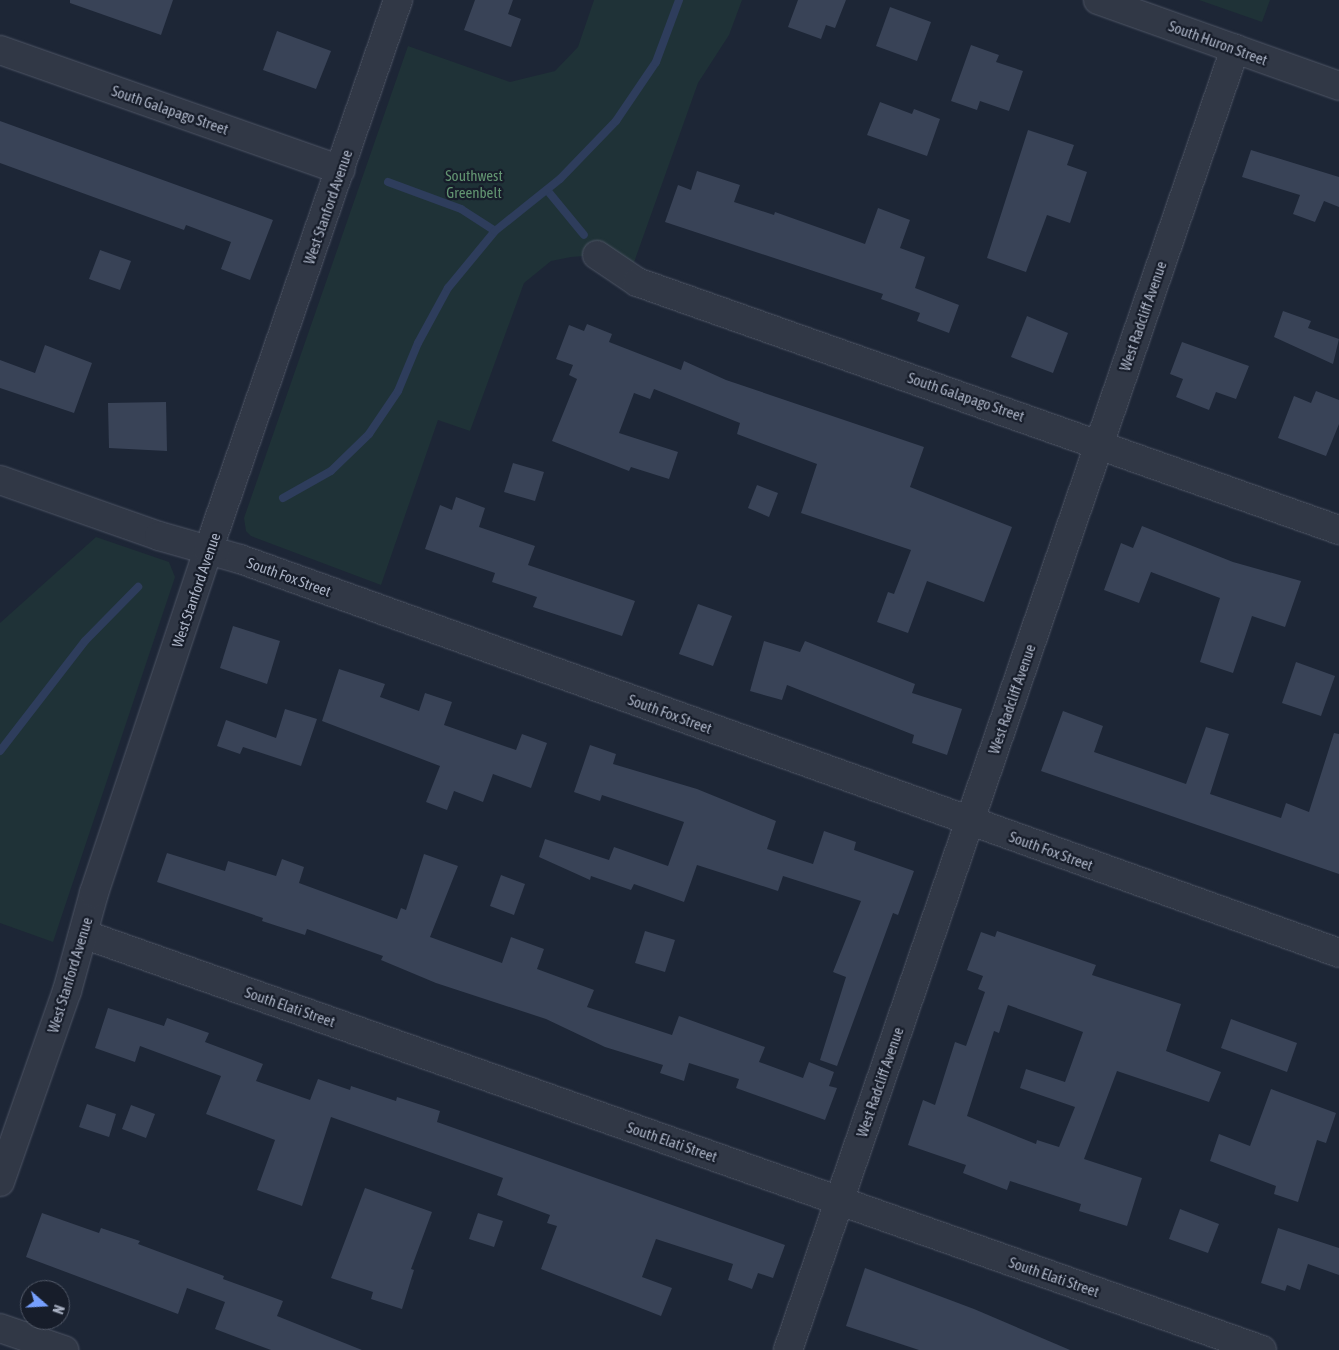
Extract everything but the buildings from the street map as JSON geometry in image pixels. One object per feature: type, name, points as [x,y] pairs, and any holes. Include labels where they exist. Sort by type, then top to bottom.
[{"type":"street","name":"West Stanford Avenue","points":[[0,1182],[67,991],[83,934],[208,551],[398,0]]},
{"type":"street","name":"South Huron Street","points":[[1098,0],[1339,86]]},
{"type":"street","name":"West Radcliff Avenue","points":[[788,1350],[1235,49]]},
{"type":"street","name":"South Galapago Street","points":[[0,50],[340,170]]},
{"type":"street","name":"South Galapago Street","points":[[597,255],[637,282],[1339,530]]},
{"type":"street","name":"South Fox Street","points":[[0,480],[208,551],[1339,953]]},
{"type":"street","name":"South Elati Street","points":[[83,934],[1262,1350]]},
{"type":"street","points":[[0,1328],[64,1350]]},
{"type":"green space","name":"Southwest Greenbelt","points":[[594,0],[742,0],[729,35],[698,83],[632,268],[597,255],[571,257],[551,261],[524,283],[470,431],[438,420],[381,585],[251,536],[246,531],[244,518],[408,46],[510,82],[555,71],[578,47]]},
{"type":"green space","points":[[1199,0],[1270,0],[1262,22]]},
{"type":"green space","points":[[96,537],[169,562],[175,577],[53,942],[0,923],[0,623]]},
{"type":"waterway","points":[[283,498],[331,471],[369,434],[398,391],[418,343],[448,288],[495,231],[560,179],[616,121],[656,62],[679,0]]},
{"type":"waterway","points":[[388,182],[461,209],[495,231]]},
{"type":"waterway","points":[[547,190],[584,235]]},
{"type":"waterway","points":[[0,751],[85,641],[138,587]]}]
